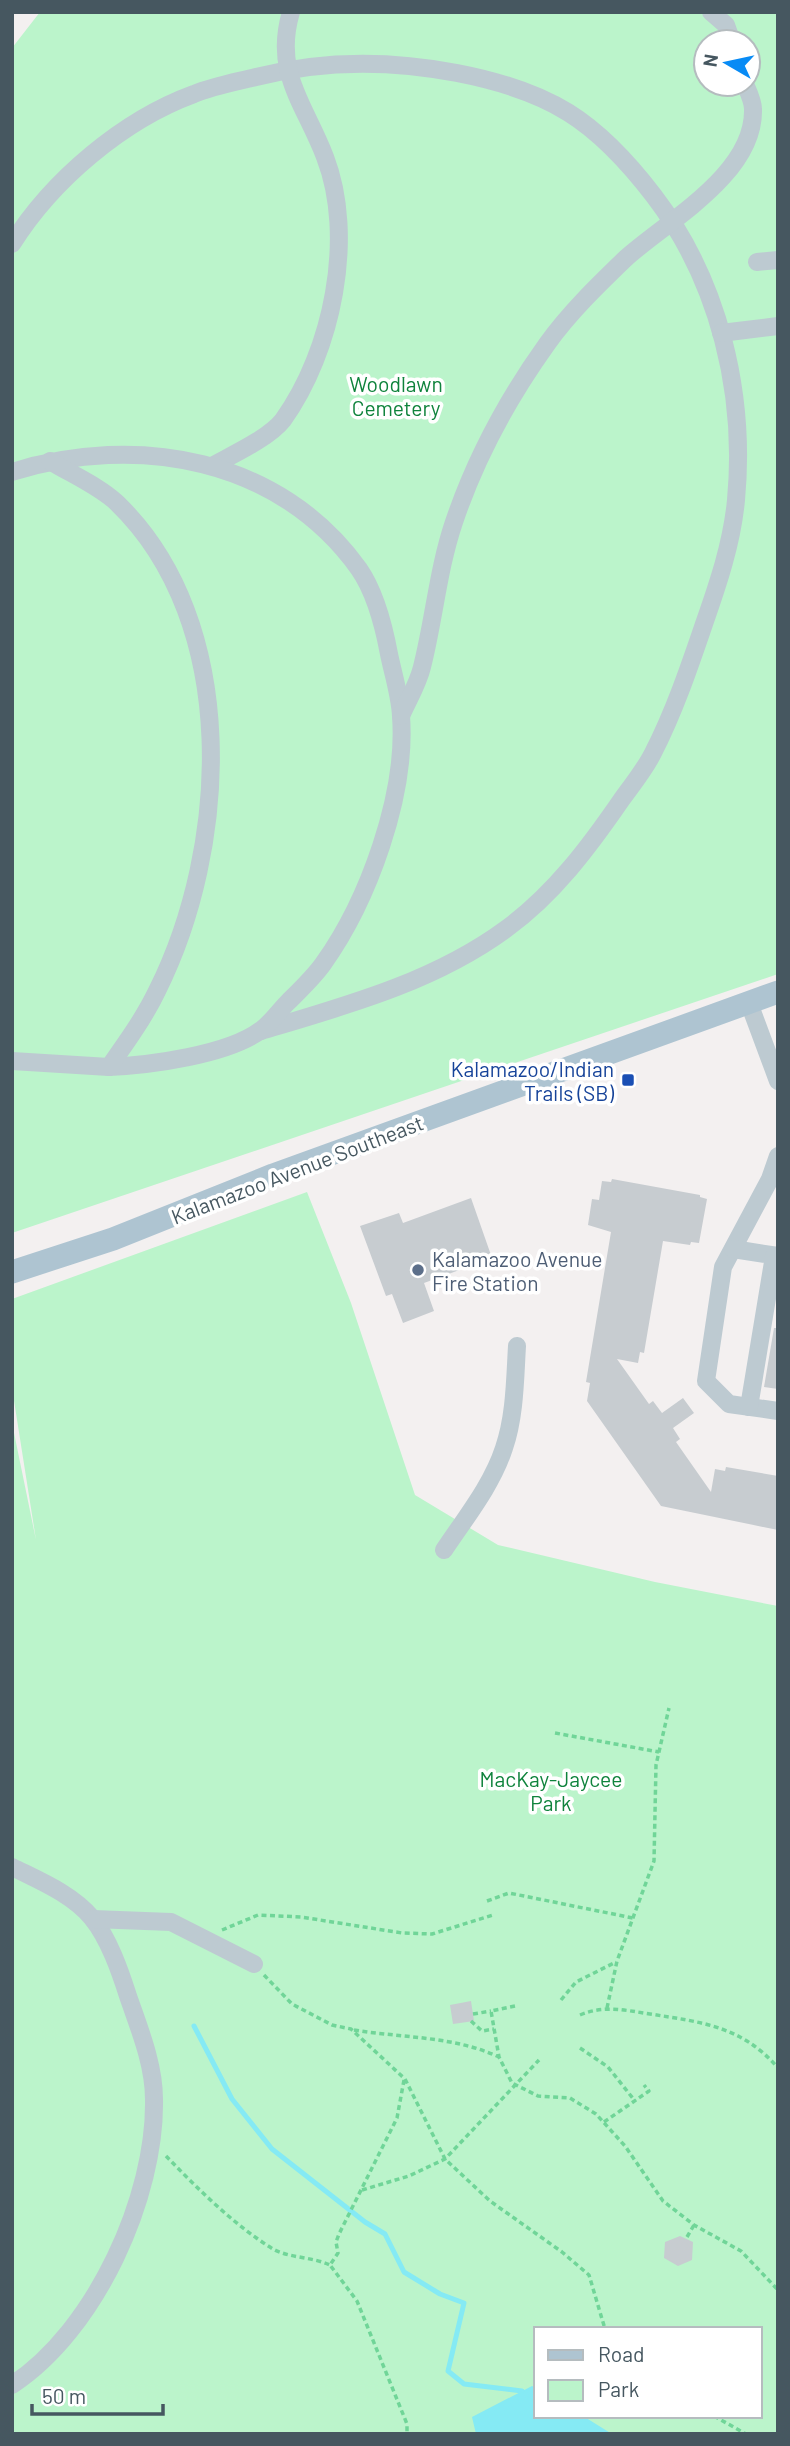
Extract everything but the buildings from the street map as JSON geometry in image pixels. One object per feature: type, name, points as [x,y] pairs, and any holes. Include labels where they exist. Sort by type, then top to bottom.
[{"type":"main road","name":"Kalamazoo Avenue Southeast","points":[[12,1272],[114,1239],[273,1175],[778,992]]},
{"type":"lane","points":[[212,466],[281,422],[310,372],[335,298],[338,218],[326,159],[285,69],[286,28],[291,12]]},
{"type":"lane","points":[[711,12],[727,28]]},
{"type":"lane","points":[[12,244],[34,208],[112,137],[192,94],[285,69],[324,64],[382,64],[443,70],[508,83],[572,113],[622,154],[674,222],[702,275],[721,333],[736,404],[736,500],[724,564],[685,681],[652,757],[559,883],[505,930],[431,973],[351,1004],[261,1031],[224,1046],[155,1065],[109,1067],[12,1060]]},
{"type":"lane","points":[[401,716],[421,670],[453,524],[496,427],[547,343],[627,257],[674,222],[733,166],[748,132],[753,109],[749,98]]},
{"type":"lane","points":[[757,262],[778,260]]},
{"type":"lane","points":[[721,333],[778,326]]},
{"type":"lane","points":[[12,472],[50,461],[106,455],[141,456],[212,466],[266,485],[288,500],[325,529],[360,571],[384,630],[401,716],[398,770],[387,825],[365,893],[323,965],[261,1031]]},
{"type":"lane","points":[[50,461],[116,502],[157,551],[184,604],[201,659],[211,712],[208,796],[198,869],[174,949],[157,991],[109,1067]]},
{"type":"lane","points":[[749,1003],[778,1081]]},
{"type":"lane","points":[[778,1156],[770,1179],[723,1267],[706,1381],[729,1404],[778,1411]]},
{"type":"lane","points":[[733,1248],[776,1256],[750,1407]]},
{"type":"lane","points":[[444,1550],[488,1485],[505,1447],[514,1393],[517,1346]]},
{"type":"lane","points":[[12,1867],[65,1895],[93,1919],[120,1972],[145,2046],[154,2096],[152,2142],[121,2247],[94,2300],[58,2343],[12,2385]]},
{"type":"lane","points":[[93,1919],[171,1922],[254,1964]]},
{"type":"path","points":[[607,2008],[616,1962],[654,1861],[659,1752],[668,1708]]},
{"type":"path","points":[[555,1733],[659,1752]]},
{"type":"path","points":[[488,1901],[509,1893],[633,1918]]},
{"type":"path","points":[[205,1938],[258,1915],[301,1917],[402,1933],[432,1934],[493,1915]]},
{"type":"path","points":[[561,2000],[576,1982],[616,1962]]},
{"type":"path","points":[[254,1964],[292,2004],[332,2025],[412,2039],[449,2040],[476,2046],[499,2057]]},
{"type":"path","points":[[473,2014],[515,2006]]},
{"type":"path","points":[[580,2015],[607,2008],[709,2023],[749,2042],[778,2068]]},
{"type":"path","points":[[491,2011],[499,2057],[515,2085],[538,2096],[570,2098],[604,2122],[663,2201],[695,2225],[741,2251],[778,2290]]},
{"type":"path","points":[[471,2021],[482,2031],[494,2029]]},
{"type":"path","points":[[351,2029],[405,2079],[444,2159],[490,2202],[562,2252],[589,2275],[604,2327]]},
{"type":"path","points":[[580,2048],[608,2067],[635,2101]]},
{"type":"path","points":[[362,2190],[409,2176],[444,2159],[539,2060]]},
{"type":"path","points":[[330,2265],[338,2253],[336,2242],[397,2118],[405,2079]]},
{"type":"path","points":[[604,2122],[649,2091],[645,2085]]},
{"type":"path","points":[[152,2142],[192,2183],[275,2250],[317,2259],[330,2265],[357,2301],[407,2424],[407,2434]]},
{"type":"path","points":[[687,2237],[695,2225]]},
{"type":"path","points":[[718,2418],[746,2434]]},
{"type":"green space","name":"Woodlawn Cemetery","points":[[40,12],[778,12],[778,974],[12,1233],[12,48]]},
{"type":"green space","name":"MacKay-Jaycee Park","points":[[307,1192],[351,1303],[415,1495],[498,1545],[655,1582],[778,1606],[778,2434],[12,2434],[12,1423],[36,1540],[12,1388],[12,1299]]},
{"type":"water","points":[[532,2386],[534,2418],[586,2418],[612,2434],[476,2434],[472,2417]]},
{"type":"waterway","points":[[194,2026],[232,2099],[272,2149],[365,2222],[385,2234],[404,2272],[440,2294],[464,2303],[448,2371],[464,2384],[522,2391]]},
{"type":"place","name":"Kalamazoo/Indian Trails (SB)","points":[[628,1080]]},
{"type":"place","name":"Kalamazoo Avenue Fire Station","points":[[418,1270]]}]
